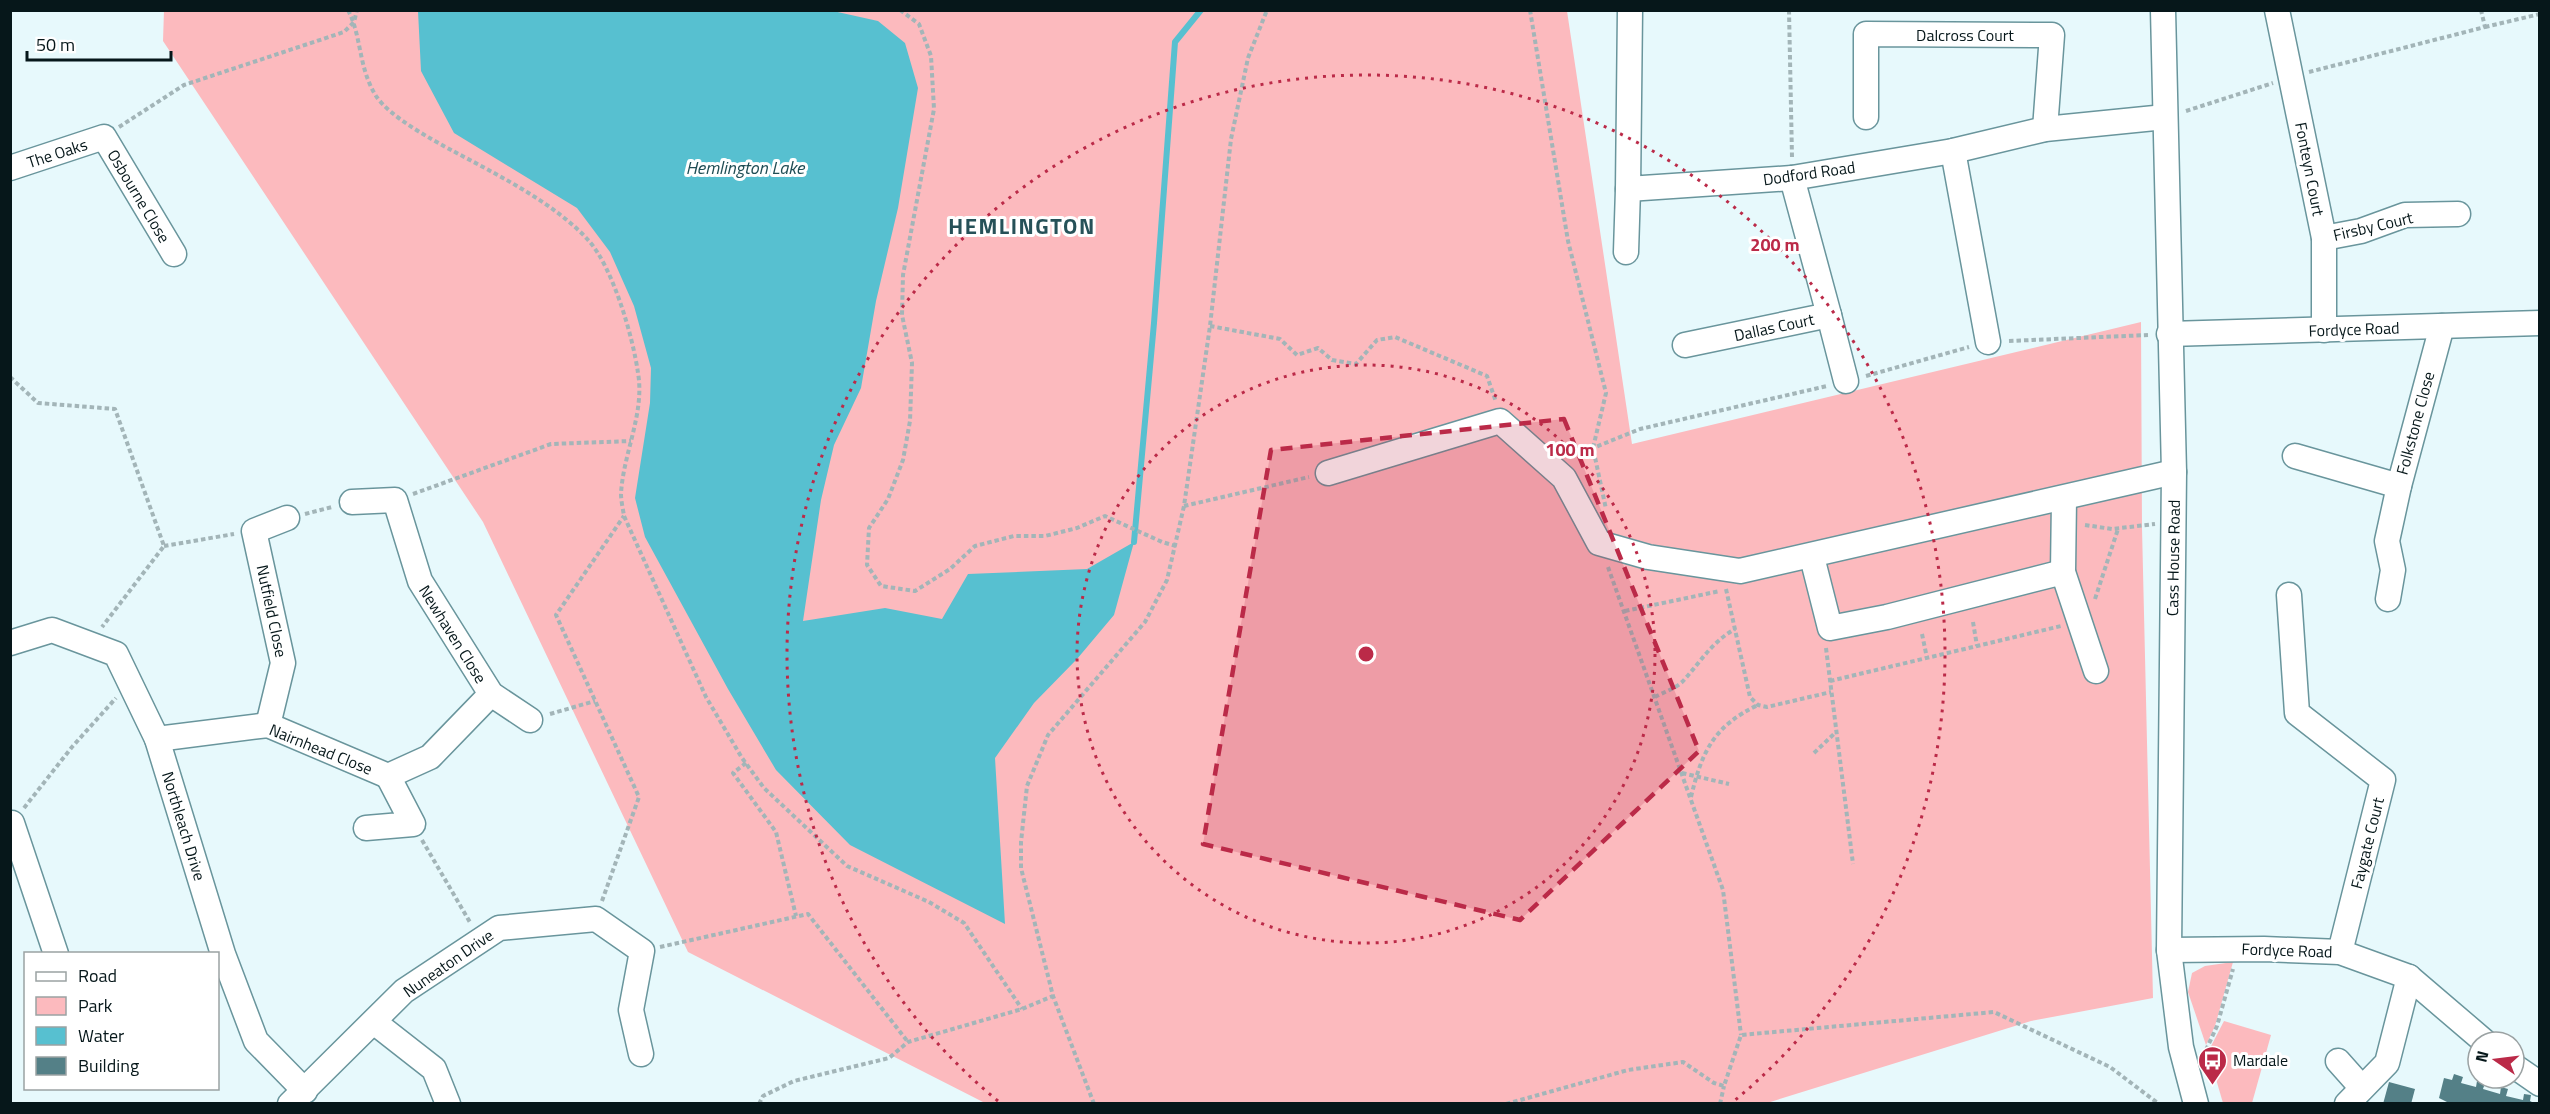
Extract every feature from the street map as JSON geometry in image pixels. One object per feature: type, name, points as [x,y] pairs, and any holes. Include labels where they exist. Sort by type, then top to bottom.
[{"type":"street","points":[[1626,252],[1630,10]]},
{"type":"street","name":"Cass House Road","points":[[2163,10],[2174,472],[2169,950],[2181,1047],[2196,1104]]},
{"type":"street","name":"Fonteyn Court","points":[[2277,10],[2324,238],[2324,330]]},
{"type":"street","name":"Dalcross Court","points":[[1866,117],[1866,34],[2052,35],[2045,129]]},
{"type":"street","name":"Dodford Road","points":[[1628,189],[1792,178],[1953,151],[2045,129],[2165,117]]},
{"type":"street","name":"The Oaks","points":[[10,168],[104,137]]},
{"type":"street","name":"Osbourne Close","points":[[104,137],[174,254]]},
{"type":"street","points":[[1953,151],[1988,342]]},
{"type":"street","name":"Dallas Court","points":[[1685,345],[1829,315],[1792,178]]},
{"type":"street","name":"Firsby Court","points":[[2324,238],[2361,231],[2405,215],[2458,214]]},
{"type":"street","points":[[1829,315],[1846,381]]},
{"type":"street","name":"Fordyce Road","points":[[2169,334],[2540,323]]},
{"type":"street","name":"Folkstone Close","points":[[2295,456],[2399,486],[2442,326]]},
{"type":"street","points":[[1329,473],[1500,421],[1564,478],[1599,543],[1648,557],[1740,572],[2174,472]]},
{"type":"street","points":[[2388,599],[2393,570],[2387,541],[2399,486]]},
{"type":"street","points":[[2064,499],[2063,572],[2096,671]]},
{"type":"street","points":[[352,502],[394,500]]},
{"type":"street","name":"Newhaven Close","points":[[394,500],[420,581],[491,694],[530,720]]},
{"type":"street","points":[[254,531],[287,518]]},
{"type":"street","name":"Nutfield Close","points":[[254,531],[284,663],[268,725]]},
{"type":"street","points":[[1812,557],[1830,628],[1887,617],[2063,572]]},
{"type":"street","name":"Faygate Court","points":[[2289,595],[2297,713],[2383,780],[2340,952]]},
{"type":"street","name":"Northleach Drive","points":[[10,643],[52,630],[116,654],[157,739],[219,952]]},
{"type":"street","name":"Nairnhead Close","points":[[157,739],[268,725],[388,776],[430,757],[491,694]]},
{"type":"street","points":[[366,828],[413,824],[388,776]]},
{"type":"street","points":[[12,823],[55,952]]},
{"type":"street","points":[[596,919],[642,951],[631,1010],[641,1054]]},
{"type":"street","name":"Nuneaton Drive","points":[[298,1097],[404,991],[499,928],[596,919]]},
{"type":"street","name":"Fordyce Road","points":[[2169,950],[2239,949],[2340,952],[2409,977],[2471,1030]]},
{"type":"street","name":"Northleach Drive","points":[[220,956],[255,1041],[298,1097]]},
{"type":"street","points":[[2338,1061],[2355,1096],[2387,1063],[2409,977]]},
{"type":"street","points":[[374,1022],[434,1069],[448,1104]]},
{"type":"street","points":[[2526,1074],[2540,1084]]},
{"type":"path","points":[[348,10],[354,22],[361,62],[377,97],[406,123],[513,184],[559,215],[590,242],[609,274],[622,311],[639,374],[638,404],[621,495],[624,516],[706,697],[746,763],[764,788],[847,866],[929,902],[964,923],[1022,1009]]},
{"type":"path","points":[[104,137],[184,85],[344,32],[354,22],[357,10]]},
{"type":"path","points":[[900,10],[919,24],[931,56],[934,109],[903,275],[902,315],[912,363],[910,421],[903,460],[888,500],[869,528],[867,565],[881,586],[915,591],[950,569],[975,546],[1014,536],[1045,537],[1077,528],[1105,516],[1176,546]]},
{"type":"path","points":[[1094,1104],[1053,996],[1021,868],[1021,842],[1027,786],[1048,735],[1145,622],[1167,580],[1184,506],[1210,326],[1231,139],[1248,58],[1267,10]]},
{"type":"path","points":[[1530,10],[1568,241],[1606,393],[1593,448],[1606,510]]},
{"type":"path","points":[[1789,10],[1792,178]]},
{"type":"path","points":[[2481,10],[2485,27]]},
{"type":"path","points":[[2165,117],[2292,77],[2540,14]]},
{"type":"path","points":[[1210,326],[1280,339],[1297,355],[1318,348],[1332,360],[1356,364],[1377,340],[1395,337],[1487,376],[1493,388],[1500,421]]},
{"type":"path","points":[[10,377],[38,403],[115,410],[164,546]]},
{"type":"path","points":[[394,500],[551,444],[631,441]]},
{"type":"path","points":[[1184,506],[1329,473]]},
{"type":"path","points":[[287,518],[352,502]]},
{"type":"path","points":[[596,919],[639,797],[556,615],[624,516]]},
{"type":"path","points":[[2063,529],[2085,525],[2118,529],[2173,521]]},
{"type":"path","points":[[1830,681],[2079,621],[2095,599],[2118,529]]},
{"type":"path","points":[[89,644],[164,546],[254,531]]},
{"type":"path","points":[[1599,543],[1723,890],[1741,1035],[1720,1104]]},
{"type":"path","points":[[1722,568],[1750,697],[1758,705]]},
{"type":"path","points":[[1973,622],[1977,646]]},
{"type":"path","points":[[1830,628],[1825,639],[1854,864]]},
{"type":"path","points":[[1655,697],[1683,682],[1706,651],[1735,629]]},
{"type":"path","points":[[1922,634],[1927,658]]},
{"type":"path","points":[[12,823],[72,747],[130,682]]},
{"type":"path","points":[[1691,798],[1696,776],[1712,740],[1724,726],[1741,713],[1758,705],[1767,706],[1832,692]]},
{"type":"path","points":[[530,720],[595,701]]},
{"type":"path","points":[[1814,753],[1837,731]]},
{"type":"path","points":[[746,763],[733,773],[776,832],[796,916]]},
{"type":"path","points":[[1682,773],[1729,784]]},
{"type":"path","points":[[413,824],[480,940]]},
{"type":"path","points":[[642,951],[808,914],[908,1042]]},
{"type":"path","points":[[2206,1050],[2217,1026],[2239,949]]},
{"type":"path","points":[[759,1104],[763,1096],[794,1081],[889,1058],[908,1042],[1022,1009],[1053,996]]},
{"type":"path","points":[[1741,1035],[1994,1012],[2110,1067],[2135,1083],[2159,1104]]},
{"type":"path","points":[[1506,1104],[1628,1070],[1683,1062],[1714,1083],[1724,1086]]},
{"type":"highlighted area","points":[[1564,419],[1699,751],[1520,920],[1203,844],[1271,450]]},
{"type":"green space","points":[[164,10],[1567,11],[1632,444],[2141,322],[2142,528],[2153,998],[2031,1021],[1767,1103],[985,1103],[688,952],[483,522],[163,41]]},
{"type":"green space","points":[[2233,962],[2215,1026],[2206,1045],[2188,992],[2192,973],[2205,966]]},
{"type":"green space","points":[[2224,1021],[2271,1035],[2252,1103],[2223,1103],[2208,1052]]},
{"type":"water","name":"Hemlington Lake","points":[[418,11],[833,11],[878,21],[905,43],[918,88],[898,208],[876,301],[861,388],[834,445],[821,500],[803,621],[885,608],[942,619],[968,574],[1087,569],[1134,542],[1114,615],[1077,659],[1034,703],[995,758],[1005,924],[850,845],[776,770],[728,689],[645,537],[635,498],[650,403],[651,368],[634,306],[610,252],[577,208],[454,133],[421,71]]},
{"type":"building","points":[[2454,1074],[2463,1077],[2461,1083],[2466,1084],[2466,1090],[2486,1090],[2500,1094],[2501,1090],[2508,1090],[2506,1096],[2523,1100],[2524,1094],[2531,1095],[2530,1101],[2536,1104],[2447,1102],[2439,1098],[2444,1078],[2452,1080]]},
{"type":"building","points":[[2389,1082],[2415,1089],[2411,1104],[2383,1104]]},
{"type":"waterway","points":[[1134,542],[1154,323],[1175,42],[1201,10]]},
{"type":"place","name":"Mardale","points":[[2212,1086]]},
{"type":"district","name":"HEMLINGTON","points":[[1022,226]]}]
